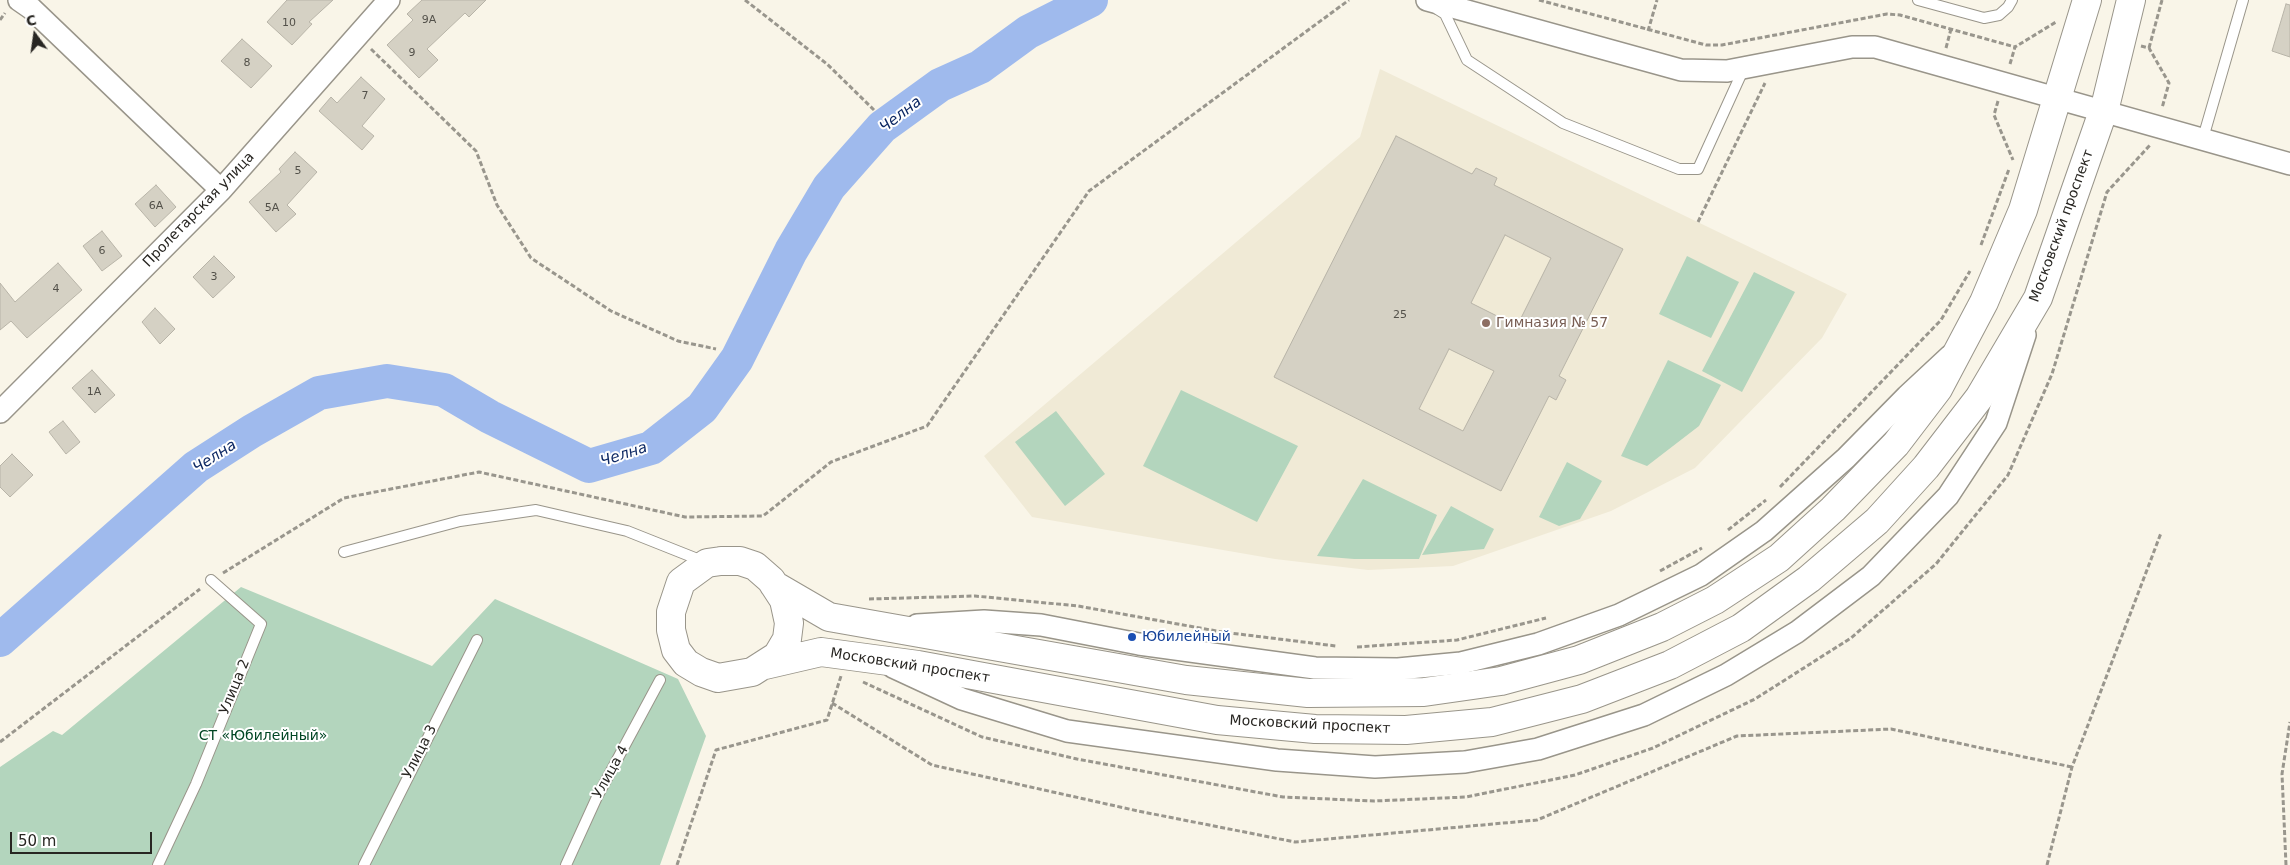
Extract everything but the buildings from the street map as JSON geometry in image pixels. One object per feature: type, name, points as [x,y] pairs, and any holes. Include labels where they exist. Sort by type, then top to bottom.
[{"type":"main road","name":"Московский проспект","points":[[774,585],[787,610],[788,631],[787,639],[777,656],[765,665],[752,672],[718,678],[701,672],[686,662],[676,650],[671,630],[671,612],[674,596],[681,582],[707,563],[740,561],[754,566],[774,585],[829,617],[1186,680],[1308,693],[1424,692],[1501,681],[1579,660],[1662,627],[1715,600],[1779,558],[1833,509],[1896,444],[1938,389],[2004,259],[2023,210],[2058,97],[2069,20],[2086,0]]},
{"type":"main road","name":"Московский проспект","points":[[765,665],[821,652],[843,668],[877,660],[1217,720],[1315,729],[1406,730],[1492,722],[1582,699],[1670,665],[1741,628],[1809,579],[1877,521],[1926,467],[1979,398],[2038,298],[2103,110],[2131,0]]},
{"type":"street","points":[[19,0],[32,9],[221,190]]},
{"type":"street","name":"Пролетарская улица","points":[[0,412],[221,190],[389,0]]},
{"type":"street","points":[[1425,0],[1667,68],[1709,72],[1775,62],[1852,46],[1868,46],[2058,97],[2290,164]]},
{"type":"street","points":[[877,660],[962,699],[1058,728],[1164,745],[1277,760],[1375,767],[1466,762],[1538,749],[1644,715],[1726,675],[1797,632],[1871,576],[1948,496],[1996,423],[2038,298]]},
{"type":"lane","points":[[1425,0],[1445,14],[1467,60],[1563,122],[1680,169],[1698,170],[1744,67]]},
{"type":"lane","points":[[1918,0],[1984,18],[1999,15],[2008,7],[2012,0]]},
{"type":"lane","points":[[2203,138],[2243,0]]},
{"type":"lane","points":[[344,552],[460,521],[536,510],[627,531],[707,563]]},
{"type":"lane","name":"Улица 2","points":[[158,865],[196,784],[261,624],[210,580]]},
{"type":"lane","name":"Улица 3","points":[[364,865],[477,640]]},
{"type":"lane","name":"Улица 4","points":[[566,865],[597,797],[660,680]]},
{"type":"path","points":[[745,0],[827,64],[874,110]]},
{"type":"path","points":[[763,516],[831,462],[927,426],[1090,191],[1349,0]]},
{"type":"path","points":[[1539,0],[1706,46],[1872,16],[1900,15],[2015,47]]},
{"type":"path","points":[[1648,31],[1657,0]]},
{"type":"path","points":[[2149,48],[2162,0]]},
{"type":"path","points":[[1980,249],[2013,159],[1994,115],[2015,47],[2058,21],[2069,20]]},
{"type":"path","points":[[358,36],[476,151],[496,205],[531,258],[611,311],[678,341],[716,349]]},
{"type":"path","points":[[1698,222],[1775,62],[1769,36]]},
{"type":"path","points":[[1780,488],[1941,320],[1973,267]]},
{"type":"path","points":[[1724,533],[1773,495]]},
{"type":"path","points":[[2047,865],[2072,767],[2161,533]]},
{"type":"path","points":[[1659,571],[1710,544]]},
{"type":"path","points":[[850,621],[856,599],[975,596],[1078,606],[1222,632],[1345,648]]},
{"type":"path","points":[[1354,647],[1457,640],[1554,615]]},
{"type":"path","points":[[678,865],[716,750],[827,720],[843,668]]},
{"type":"path","points":[[2286,865],[2282,774],[2290,722]]},
{"type":"shaded area","name":"Гимназия № 57","points":[[1380,69],[1847,294],[1822,338],[1695,468],[1611,511],[1453,566],[1368,570],[1275,559],[1032,517],[984,456],[1360,137]]},
{"type":"green space","points":[[1687,256],[1739,282],[1711,338],[1659,314]]},
{"type":"green space","points":[[1754,272],[1795,292],[1742,392],[1702,371]]},
{"type":"green space","points":[[1668,360],[1721,385],[1699,426],[1647,466],[1621,456]]},
{"type":"green space","points":[[1181,390],[1298,446],[1257,522],[1143,466]]},
{"type":"green space","points":[[1056,411],[1105,474],[1065,506],[1015,442]]},
{"type":"green space","points":[[1567,462],[1602,481],[1580,519],[1559,526],[1539,517]]},
{"type":"green space","points":[[1363,479],[1437,515],[1419,559],[1354,559],[1317,556]]},
{"type":"green space","points":[[1451,506],[1494,529],[1484,549],[1422,555]]},
{"type":"green space","name":"СТ «Юбилейный»","points":[[241,587],[432,666],[495,599],[678,679],[706,736],[660,865],[0,865],[0,767],[53,731],[62,735]]},
{"type":"waterway","name":"Челна","points":[[0,640],[196,467],[252,431],[319,393],[387,381],[444,390],[490,417],[589,466],[651,448],[702,408],[737,359],[791,251],[829,187],[882,127],[940,85],[980,67],[1028,32],[1091,0]]},
{"type":"place","name":"Гимназия № 57","points":[[1486,323]]},
{"type":"place","name":"Юбилейный","points":[[1132,637]]}]
